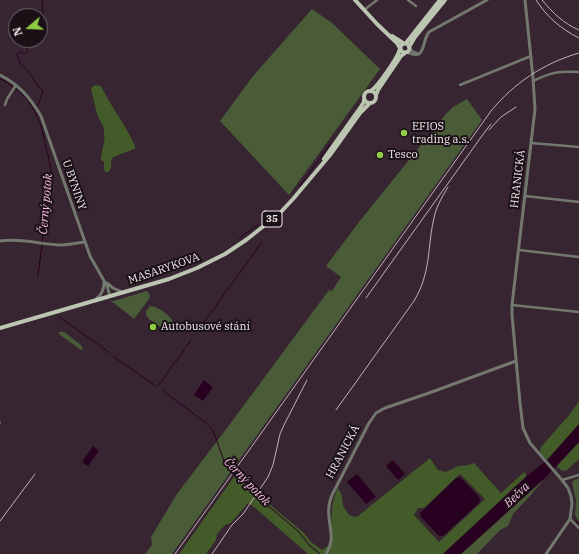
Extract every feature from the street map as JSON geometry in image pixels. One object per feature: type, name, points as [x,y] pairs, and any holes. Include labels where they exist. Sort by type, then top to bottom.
[{"type":"main road","points":[[355,0],[364,10],[383,29],[397,43],[402,52],[407,50],[408,44],[404,43],[383,29]]},
{"type":"main road","name":"35","points":[[400,49],[401,45],[440,0]]},
{"type":"main road","name":"MASARYKOVA","points":[[110,296],[162,281],[207,264],[246,240],[279,214],[330,155],[360,113],[370,103],[375,101],[378,90],[401,56],[445,0]]},
{"type":"main road","name":"MASARYKOVA","points":[[312,176],[364,102],[365,93],[371,91],[379,83],[396,58],[400,49]]},
{"type":"main road","points":[[371,91],[376,95]]},
{"type":"main road","points":[[364,99],[366,102],[370,103]]},
{"type":"main road","name":"35","points":[[0,328],[110,296]]},
{"type":"street","points":[[364,10],[377,0]]},
{"type":"street","points":[[408,0],[416,6]]},
{"type":"street","points":[[407,50],[414,55],[418,54],[423,50],[425,38],[429,32],[487,0]]},
{"type":"street","name":"HRANICKÁ","points":[[525,0],[535,109],[532,143],[524,196],[512,315],[522,426],[528,440],[536,451],[568,488],[572,504],[570,519]]},
{"type":"street","points":[[460,84],[531,56]]},
{"type":"street","points":[[533,80],[560,71],[579,72]]},
{"type":"street","name":"U BYNINY","points":[[0,75],[6,78],[32,102],[41,116],[84,242],[94,264],[104,280]]},
{"type":"street","points":[[5,105],[15,87]]},
{"type":"street","points":[[532,143],[579,147]]},
{"type":"street","points":[[524,196],[579,202]]},
{"type":"street","points":[[0,241],[16,240],[67,245],[84,242]]},
{"type":"street","points":[[519,250],[579,257]]},
{"type":"street","points":[[104,280],[113,288],[123,292]]},
{"type":"street","points":[[104,280],[110,296]]},
{"type":"street","points":[[94,300],[102,294],[104,280]]},
{"type":"street","points":[[512,305],[579,312]]},
{"type":"street","name":"HRANICKÁ","points":[[326,554],[332,538],[329,512],[330,500],[369,423],[376,413],[389,406],[430,393],[516,361]]},
{"type":"street","points":[[562,480],[579,475]]},
{"type":"street","points":[[546,554],[570,519],[579,528]]},
{"type":"green space","points":[[312,9],[332,23],[380,69],[289,195],[220,121],[253,76]]},
{"type":"green space","points":[[95,85],[101,86],[135,146],[135,149],[113,157],[111,168],[108,172],[104,170],[104,162],[101,160],[104,136],[103,127],[97,114],[91,89]]},
{"type":"green space","points":[[467,99],[482,120],[172,554],[145,554],[152,545],[151,537],[177,494],[329,290],[332,291],[341,277],[326,266],[359,222],[446,114],[453,107]]},
{"type":"green space","points":[[147,291],[150,295],[149,299],[134,319],[114,303],[110,302]]},
{"type":"green space","points":[[150,306],[160,309],[167,314],[173,322],[171,326],[165,329],[162,328],[148,318],[146,311]]},
{"type":"green space","points":[[59,332],[64,332],[81,345],[83,350],[59,334]]},
{"type":"green space","points":[[579,401],[579,424],[547,460],[540,452],[541,447],[570,414]]},
{"type":"green space","points":[[579,442],[579,459],[567,470],[562,471],[557,466]]},
{"type":"green space","points":[[430,458],[438,470],[446,472],[458,466],[474,463],[501,493],[524,472],[526,474],[526,477],[443,554],[308,554],[248,503],[231,523],[225,525],[217,534],[216,540],[206,554],[179,554],[236,474],[245,484],[322,550],[328,546],[330,539],[333,502],[338,488],[342,496],[343,506],[349,515],[355,517]],"holes":[[[460,474],[485,499],[439,542],[414,515],[418,508],[424,508]]]},
{"type":"green space","points":[[545,478],[513,514],[508,526],[500,530],[477,554],[461,554]]},
{"type":"green space","points":[[579,478],[579,522],[575,515],[576,500],[572,483],[574,480]]},
{"type":"water","points":[[204,380],[213,387],[203,401],[194,395]]},
{"type":"water","name":"Bečva","points":[[579,424],[579,442],[545,478],[461,554],[443,554],[529,474],[547,460]]},
{"type":"water","points":[[93,446],[99,451],[88,466],[82,462]]},
{"type":"water","points":[[393,460],[405,474],[398,480],[386,466]]},
{"type":"water","points":[[357,474],[376,497],[366,504],[347,482]]},
{"type":"water","points":[[459,477],[462,479],[480,500],[479,503],[443,536],[439,536],[421,517],[420,513],[456,478]]},
{"type":"waterway","points":[[42,0],[42,8]]},
{"type":"waterway","points":[[27,48],[25,54],[20,52],[17,55],[20,63],[43,92],[38,105]]},
{"type":"waterway","name":"Černý potok","points":[[0,79],[13,87]]},
{"type":"waterway","name":"Černý potok","points":[[16,89],[28,100],[35,112],[41,126],[49,160],[51,172],[42,241]]},
{"type":"waterway","points":[[300,186],[331,143]]},
{"type":"waterway","points":[[239,239],[258,225]]},
{"type":"waterway","points":[[199,329],[262,242]]},
{"type":"waterway","name":"Černý potok","points":[[38,276],[42,244]]},
{"type":"waterway","name":"Černý potok","points":[[58,316],[110,353]]},
{"type":"waterway","points":[[186,347],[191,340]]},
{"type":"waterway","points":[[157,387],[185,349]]},
{"type":"waterway","name":"Černý potok","points":[[113,356],[154,385]]},
{"type":"waterway","name":"Černý potok","points":[[163,391],[206,423],[213,430],[224,461],[238,474],[260,499],[298,531],[309,545],[320,554]]},
{"type":"railway","points":[[536,0],[555,22],[566,31],[579,38]]},
{"type":"railway","points":[[542,0],[559,17],[579,30]]},
{"type":"railway","points":[[175,554],[491,111],[500,101],[530,75],[554,62],[579,53]]},
{"type":"railway","points":[[489,130],[501,117],[516,107]]},
{"type":"railway","points":[[366,298],[491,124]]},
{"type":"railway","points":[[336,410],[414,301],[426,271],[435,214],[448,187]]},
{"type":"railway","points":[[212,554],[232,525],[243,514],[268,477],[273,465],[280,434],[307,380]]},
{"type":"railway","points":[[0,521],[35,474]]},
{"type":"place","name":"EFIOS trading a.s.","points":[[404,133]]},
{"type":"place","name":"Tesco","points":[[380,155]]},
{"type":"place","name":"Autobusové stání","points":[[153,327]]}]
